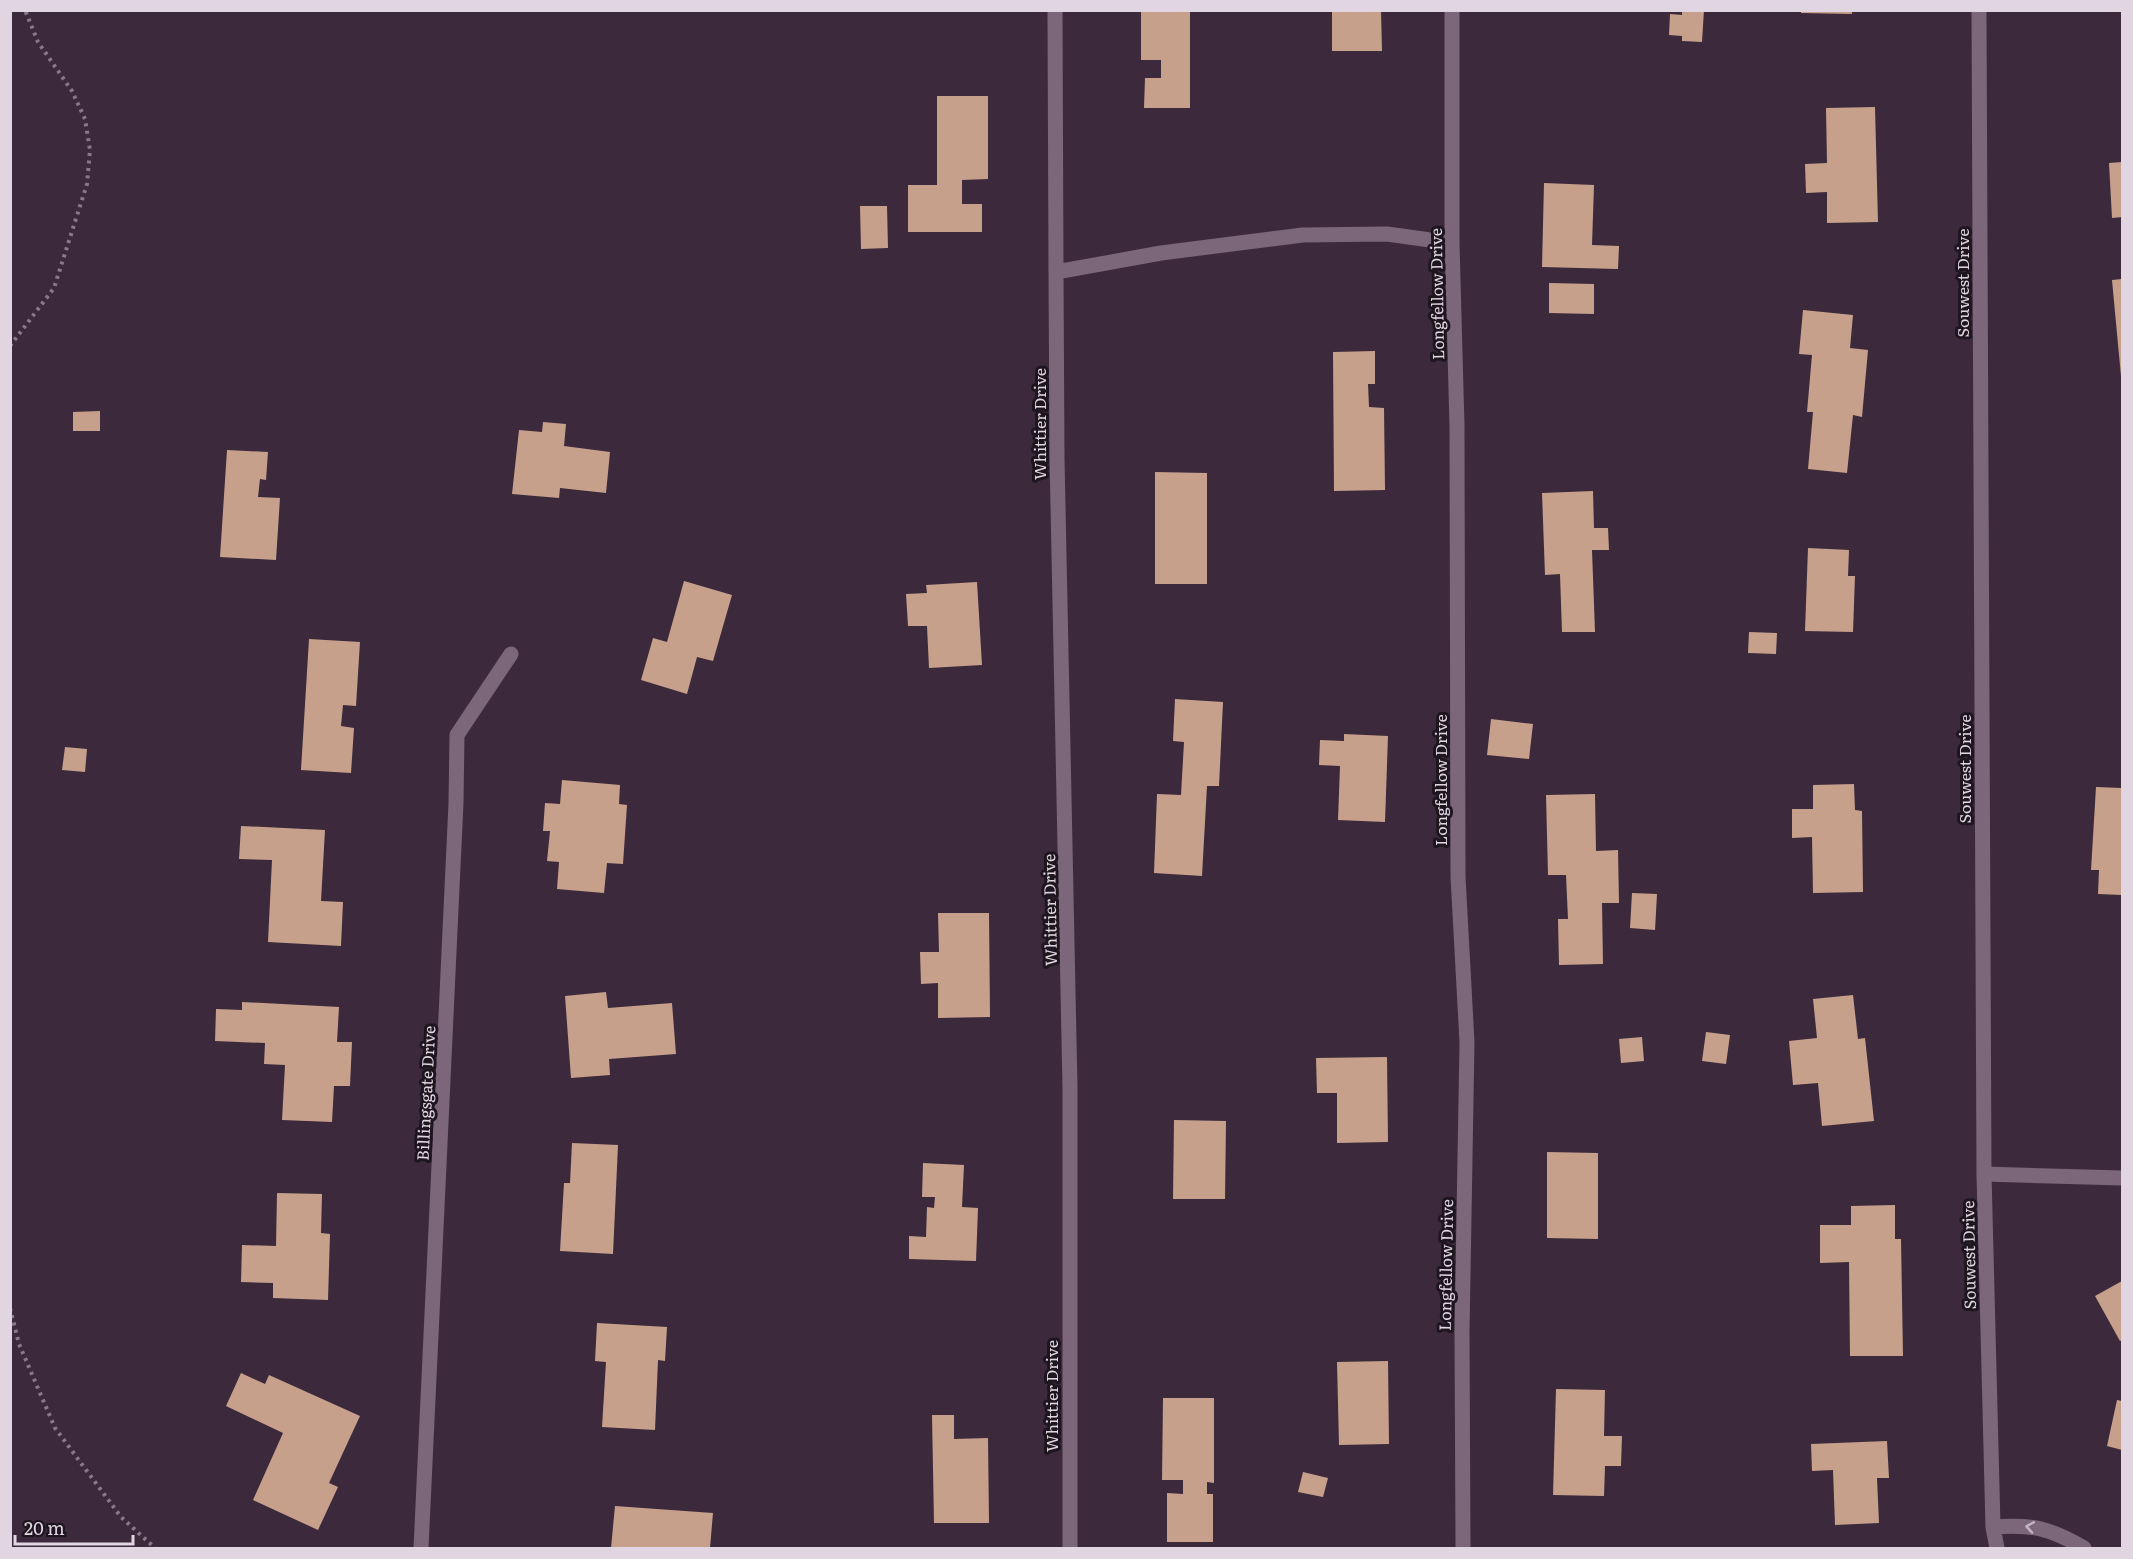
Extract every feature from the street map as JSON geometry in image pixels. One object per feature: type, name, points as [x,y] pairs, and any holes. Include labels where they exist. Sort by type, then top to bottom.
[{"type":"street","name":"Whittier Drive","points":[[1054,10],[1057,458],[1071,1088],[1070,1548]]},
{"type":"street","name":"Longfellow Drive","points":[[1452,10],[1452,243],[1457,426],[1458,877],[1467,1042],[1462,1332],[1462,1548]]},
{"type":"street","name":"Souwest Drive","points":[[1978,10],[1984,1174],[1993,1527],[1997,1548]]},
{"type":"street","points":[[1056,272],[1161,253],[1303,235],[1387,234],[1452,243]]},
{"type":"street","name":"Billingsgate Drive","points":[[422,1548],[456,814],[457,735],[511,654]]},
{"type":"street","points":[[1984,1174],[2122,1178]]},
{"type":"street","points":[[1993,1527],[2017,1525],[2050,1530],[2084,1548]]},
{"type":"path","points":[[10,346],[54,288],[87,184],[90,150],[85,119],[72,91],[38,42],[25,10]]},
{"type":"path","points":[[10,1308],[20,1344],[55,1428],[122,1517],[155,1548]]},
{"type":"building","points":[[1141,10],[1190,10],[1190,108],[1144,108],[1145,78],[1161,78],[1161,60],[1141,60]]},
{"type":"building","points":[[1332,10],[1381,10],[1382,51],[1332,51]]},
{"type":"building","points":[[1682,10],[1704,10],[1702,42],[1682,41],[1682,36],[1669,35],[1670,14],[1682,15]]},
{"type":"building","points":[[1801,10],[1852,10],[1852,14],[1801,13]]},
{"type":"building","points":[[937,96],[988,96],[988,179],[962,180],[962,204],[982,204],[982,232],[908,232],[908,185],[937,185]]},
{"type":"building","points":[[1875,107],[1878,222],[1827,223],[1827,192],[1806,193],[1805,164],[1827,163],[1826,108]]},
{"type":"building","points":[[2122,162],[2122,217],[2112,218],[2109,163]]},
{"type":"building","points":[[1544,183],[1594,185],[1592,245],[1619,246],[1618,269],[1542,267]]},
{"type":"building","points":[[860,206],[887,206],[888,248],[861,249]]},
{"type":"building","points":[[2122,279],[2122,376],[2121,376],[2112,280]]},
{"type":"building","points":[[1549,283],[1594,284],[1594,314],[1549,313]]},
{"type":"building","points":[[1803,310],[1853,315],[1850,348],[1868,350],[1862,417],[1853,415],[1847,473],[1808,469],[1813,412],[1807,412],[1812,355],[1799,354]]},
{"type":"building","points":[[1375,351],[1375,384],[1368,384],[1369,407],[1384,408],[1385,490],[1334,491],[1333,352]]},
{"type":"building","points":[[100,411],[100,431],[73,431],[73,412]]},
{"type":"building","points":[[543,422],[566,424],[564,446],[610,452],[606,493],[560,488],[559,498],[512,494],[519,430],[542,432]]},
{"type":"building","points":[[227,450],[268,452],[266,480],[260,479],[258,497],[280,498],[276,560],[220,557]]},
{"type":"building","points":[[1155,472],[1207,473],[1207,584],[1155,584]]},
{"type":"building","points":[[1593,491],[1594,528],[1608,528],[1609,550],[1592,550],[1595,632],[1562,632],[1560,574],[1545,575],[1542,493]]},
{"type":"building","points":[[1808,548],[1849,550],[1848,576],[1855,576],[1853,632],[1805,631]]},
{"type":"building","points":[[684,581],[732,595],[713,661],[697,657],[687,694],[641,680],[653,638],[667,642]]},
{"type":"building","points":[[977,582],[982,665],[929,668],[927,626],[908,626],[906,594],[927,593],[926,585]]},
{"type":"building","points":[[1749,632],[1777,633],[1776,654],[1748,653]]},
{"type":"building","points":[[309,639],[360,642],[356,706],[343,705],[341,726],[354,728],[351,773],[301,770]]},
{"type":"building","points":[[1175,699],[1223,702],[1219,786],[1207,786],[1202,876],[1154,873],[1157,794],[1181,795],[1184,742],[1173,741]]},
{"type":"building","points":[[1491,719],[1533,724],[1529,759],[1487,755]]},
{"type":"building","points":[[1344,734],[1388,736],[1385,822],[1338,820],[1340,766],[1319,765],[1320,740],[1344,741]]},
{"type":"building","points":[[65,747],[87,749],[85,772],[62,770]]},
{"type":"building","points":[[562,780],[620,785],[619,804],[627,805],[623,864],[607,863],[604,893],[557,889],[559,862],[547,861],[550,831],[543,831],[545,803],[560,804]]},
{"type":"building","points":[[1854,784],[1855,810],[1862,811],[1863,892],[1813,893],[1812,837],[1792,838],[1792,809],[1813,809],[1813,785]]},
{"type":"building","points":[[2096,787],[2122,788],[2122,895],[2098,894],[2099,870],[2091,870]]},
{"type":"building","points":[[1595,794],[1596,851],[1618,850],[1619,903],[1602,903],[1603,964],[1559,965],[1558,919],[1568,919],[1566,875],[1548,875],[1546,795]]},
{"type":"building","points":[[241,826],[325,830],[321,901],[343,902],[341,946],[268,942],[272,860],[239,859]]},
{"type":"building","points":[[1632,893],[1657,894],[1655,930],[1630,928]]},
{"type":"building","points":[[938,913],[989,913],[990,1017],[938,1018],[938,983],[921,984],[920,952],[939,952]]},
{"type":"building","points":[[606,992],[608,1008],[672,1003],[676,1054],[609,1059],[610,1075],[571,1078],[565,996]]},
{"type":"building","points":[[1853,995],[1858,1039],[1865,1038],[1874,1121],[1822,1126],[1818,1083],[1793,1085],[1789,1041],[1817,1038],[1813,999]]},
{"type":"building","points":[[242,1002],[339,1007],[337,1042],[352,1042],[350,1086],[334,1086],[332,1122],[282,1120],[285,1065],[264,1064],[265,1043],[215,1041],[216,1009],[242,1010]]},
{"type":"building","points":[[1706,1032],[1730,1035],[1726,1064],[1702,1061]]},
{"type":"building","points":[[1642,1037],[1644,1061],[1621,1063],[1619,1039]]},
{"type":"building","points":[[1387,1057],[1388,1142],[1337,1143],[1337,1093],[1317,1093],[1316,1058]]},
{"type":"building","points":[[1174,1120],[1226,1121],[1225,1199],[1173,1199]]},
{"type":"building","points":[[572,1143],[618,1145],[613,1254],[560,1251],[564,1183],[570,1183]]},
{"type":"building","points":[[1547,1152],[1598,1153],[1598,1239],[1547,1238]]},
{"type":"building","points":[[923,1163],[964,1165],[962,1207],[978,1208],[976,1261],[909,1259],[909,1236],[926,1237],[927,1207],[934,1208],[935,1197],[922,1197]]},
{"type":"building","points":[[277,1193],[322,1194],[321,1233],[330,1234],[328,1300],[273,1298],[273,1283],[241,1282],[242,1245],[276,1246]]},
{"type":"building","points":[[1895,1205],[1895,1239],[1901,1239],[1903,1356],[1850,1356],[1849,1262],[1820,1263],[1820,1225],[1851,1225],[1851,1206]]},
{"type":"building","points":[[2122,1281],[2122,1340],[2120,1341],[2095,1296]]},
{"type":"building","points":[[597,1323],[667,1327],[665,1361],[658,1360],[655,1430],[602,1427],[606,1362],[595,1361]]},
{"type":"building","points":[[1388,1361],[1389,1444],[1339,1445],[1337,1362]]},
{"type":"building","points":[[241,1373],[265,1384],[269,1375],[360,1416],[329,1483],[338,1487],[318,1530],[253,1500],[283,1433],[226,1406]]},
{"type":"building","points":[[1556,1389],[1605,1390],[1604,1436],[1622,1436],[1621,1466],[1605,1466],[1604,1496],[1553,1495]]},
{"type":"building","points":[[1163,1398],[1214,1398],[1214,1483],[1207,1482],[1207,1494],[1213,1494],[1213,1542],[1167,1542],[1167,1493],[1183,1494],[1183,1480],[1162,1480]]},
{"type":"building","points":[[2117,1400],[2122,1401],[2122,1450],[2107,1446]]},
{"type":"building","points":[[932,1415],[954,1415],[954,1439],[988,1438],[989,1523],[934,1523]]},
{"type":"building","points":[[1887,1441],[1889,1478],[1877,1478],[1879,1523],[1835,1525],[1833,1470],[1812,1471],[1811,1444]]},
{"type":"building","points":[[1303,1472],[1328,1478],[1323,1497],[1298,1492]]},
{"type":"building","points":[[615,1506],[713,1513],[710,1548],[611,1548]]}]
